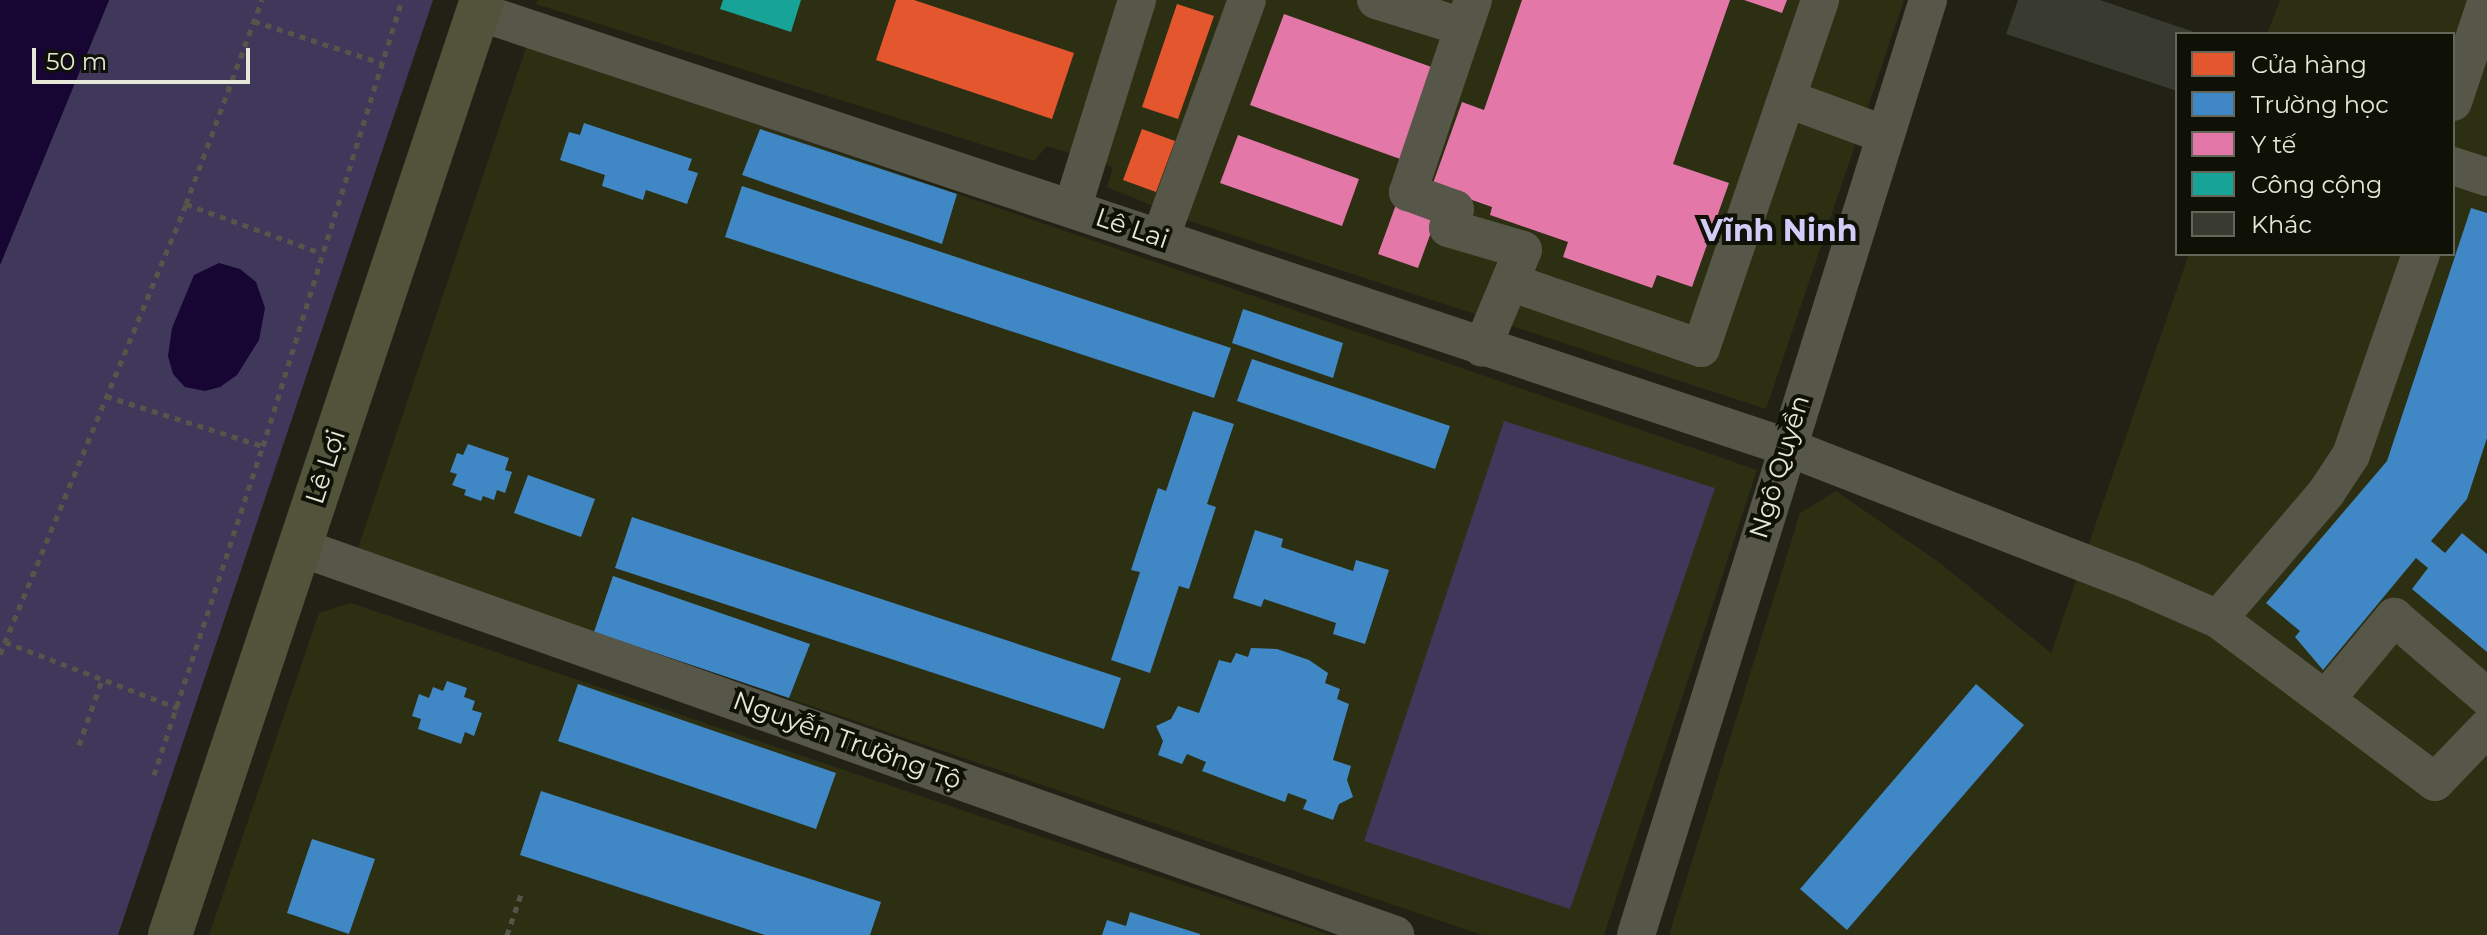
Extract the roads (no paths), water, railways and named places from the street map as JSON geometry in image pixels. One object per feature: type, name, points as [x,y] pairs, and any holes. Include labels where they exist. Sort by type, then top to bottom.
[{"type":"main road","name":"Lê Lợi","points":[[173,934],[480,6]]},
{"type":"street","points":[[1072,209],[1137,0]]},
{"type":"street","points":[[1160,239],[1247,0]]},
{"type":"street","points":[[1376,0],[1468,14],[1408,192],[1455,209],[1448,228],[1523,250],[1482,348]]},
{"type":"street","points":[[1510,282],[1701,348],[1820,0]]},
{"type":"street","name":"Ngô Quyền","points":[[1636,935],[1883,134],[1928,0]]},
{"type":"street","points":[[2455,96],[2487,0]]},
{"type":"street","name":"Lê Lai","points":[[480,6],[1482,348],[1787,447],[2129,580],[2218,619],[2435,782],[2487,728]]},
{"type":"street","points":[[1788,99],[1883,134]]},
{"type":"street","points":[[2455,167],[2487,177]]},
{"type":"street","points":[[2218,619],[2326,493],[2351,455],[2420,256]]},
{"type":"street","name":"Nguyễn Trường Tộ","points":[[299,547],[1395,935]]},
{"type":"street","points":[[2326,699],[2394,617],[2487,697]]},
{"type":"district","name":"Vĩnh Ninh","points":[[1779,231]]}]
